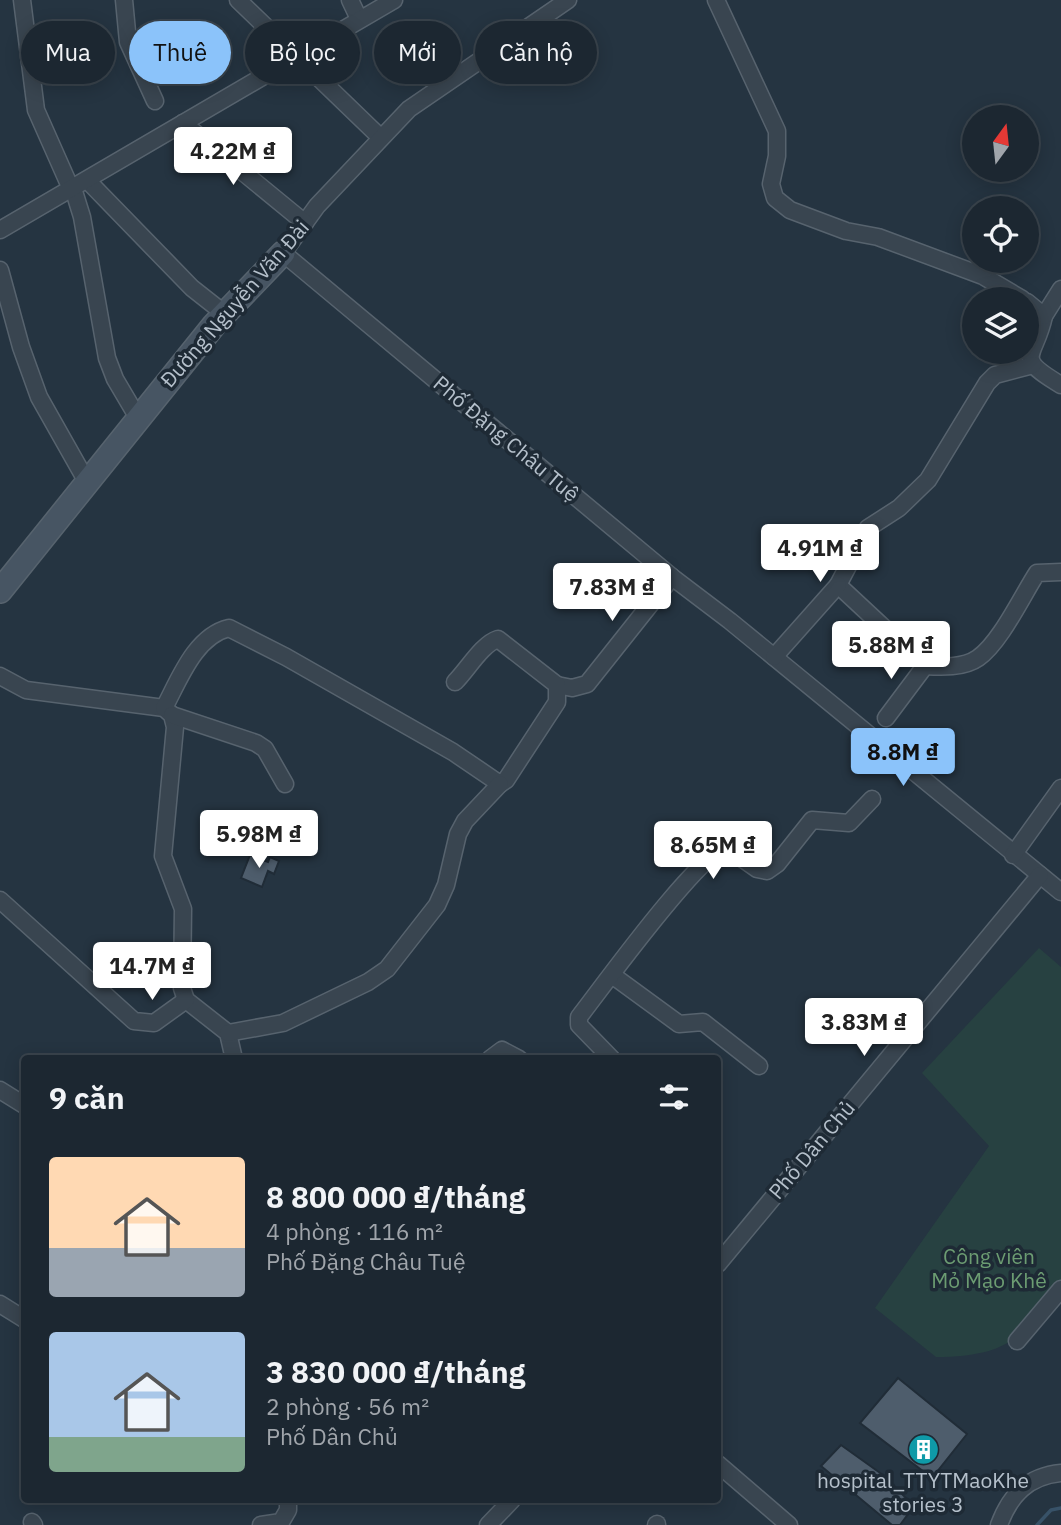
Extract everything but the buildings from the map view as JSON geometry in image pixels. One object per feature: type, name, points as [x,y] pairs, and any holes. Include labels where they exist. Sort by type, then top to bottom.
[{"type":"street","points":[[22,0],[36,110],[77,185],[225,314]]},
{"type":"street","points":[[124,0],[128,41],[155,101]]},
{"type":"street","points":[[237,0],[258,21]]},
{"type":"street","points":[[350,0],[359,19]]},
{"type":"street","points":[[355,21],[394,0]]},
{"type":"street","name":"Đường Nguyễn Văn Đài","points":[[0,590],[225,314],[284,253],[305,223],[381,138],[409,109],[568,0]]},
{"type":"street","points":[[716,0],[777,131],[777,156],[771,184],[775,198],[790,210],[846,231],[878,237],[983,276],[1002,287]]},
{"type":"street","points":[[0,230],[248,84]]},
{"type":"street","points":[[324,84],[381,138]]},
{"type":"street","points":[[183,123],[305,223]]},
{"type":"street","points":[[77,185],[107,358],[115,379],[138,418]]},
{"type":"street","name":"Phố Đặng Châu Tuệ","points":[[284,253],[672,577],[771,655]]},
{"type":"street","points":[[0,270],[18,337],[39,397],[86,482]]},
{"type":"street","points":[[1032,365],[1031,349],[1044,316],[1061,289]]},
{"type":"street","points":[[1039,312],[1044,316]]},
{"type":"street","points":[[1061,385],[1032,365],[995,375],[987,383],[928,480],[898,508],[868,528],[838,584],[771,655],[1061,892]]},
{"type":"street","points":[[838,584],[925,666],[964,664],[979,657],[996,638],[1037,573],[1061,572]]},
{"type":"street","points":[[455,682],[475,662],[489,641],[498,639],[557,685],[572,688],[587,684],[672,577]]},
{"type":"street","points":[[168,712],[204,642],[216,631],[229,628],[453,752],[500,784]]},
{"type":"street","points":[[886,718],[925,666]]},
{"type":"street","points":[[0,676],[26,690],[168,712],[256,743],[264,749],[285,784]]},
{"type":"street","points":[[228,1033],[283,1023],[368,982],[387,969],[437,905],[446,885],[458,834],[465,821],[506,780],[557,702],[557,685]]},
{"type":"street","points":[[168,712],[175,727],[167,786],[163,856],[183,909],[183,988],[186,1000],[228,1033],[233,1055]]},
{"type":"street","points":[[1013,855],[1061,788]]},
{"type":"street","points":[[608,1055],[579,1025],[579,1017],[659,915],[712,854],[727,848],[757,869],[767,871],[777,864],[812,820],[849,824],[872,799]]},
{"type":"street","name":"Phố Dân Chủ","points":[[721,1260],[1040,875]]},
{"type":"street","points":[[0,901],[134,1021],[154,1023],[186,1000]]},
{"type":"street","points":[[612,975],[679,1024],[703,1022],[759,1066]]},
{"type":"street","points":[[495,1055],[502,1050],[511,1055]]},
{"type":"street","points":[[0,1090],[21,1103]]},
{"type":"street","points":[[1017,1342],[1061,1289]]},
{"type":"street","points":[[0,1304],[21,1317]]},
{"type":"street","points":[[721,1468],[789,1525]]},
{"type":"street","points":[[999,1525],[1009,1504],[1023,1486],[1042,1476],[1061,1473]]},
{"type":"street","points":[[261,1525],[281,1522],[288,1510],[288,1503]]},
{"type":"street","points":[[488,1525],[509,1503]]},
{"type":"green space","name":"Công viên Mỏ Mạo Khê","points":[[1039,948],[1061,967],[1061,1297],[1006,1344],[977,1354],[936,1357],[875,1308],[989,1146],[922,1073]]},
{"type":"waterway","points":[[1037,1525],[1051,1510],[1061,1508]]},
{"type":"place","name":"hospital_TTYTMaoKhe stories 3","points":[[923,1449]]}]
